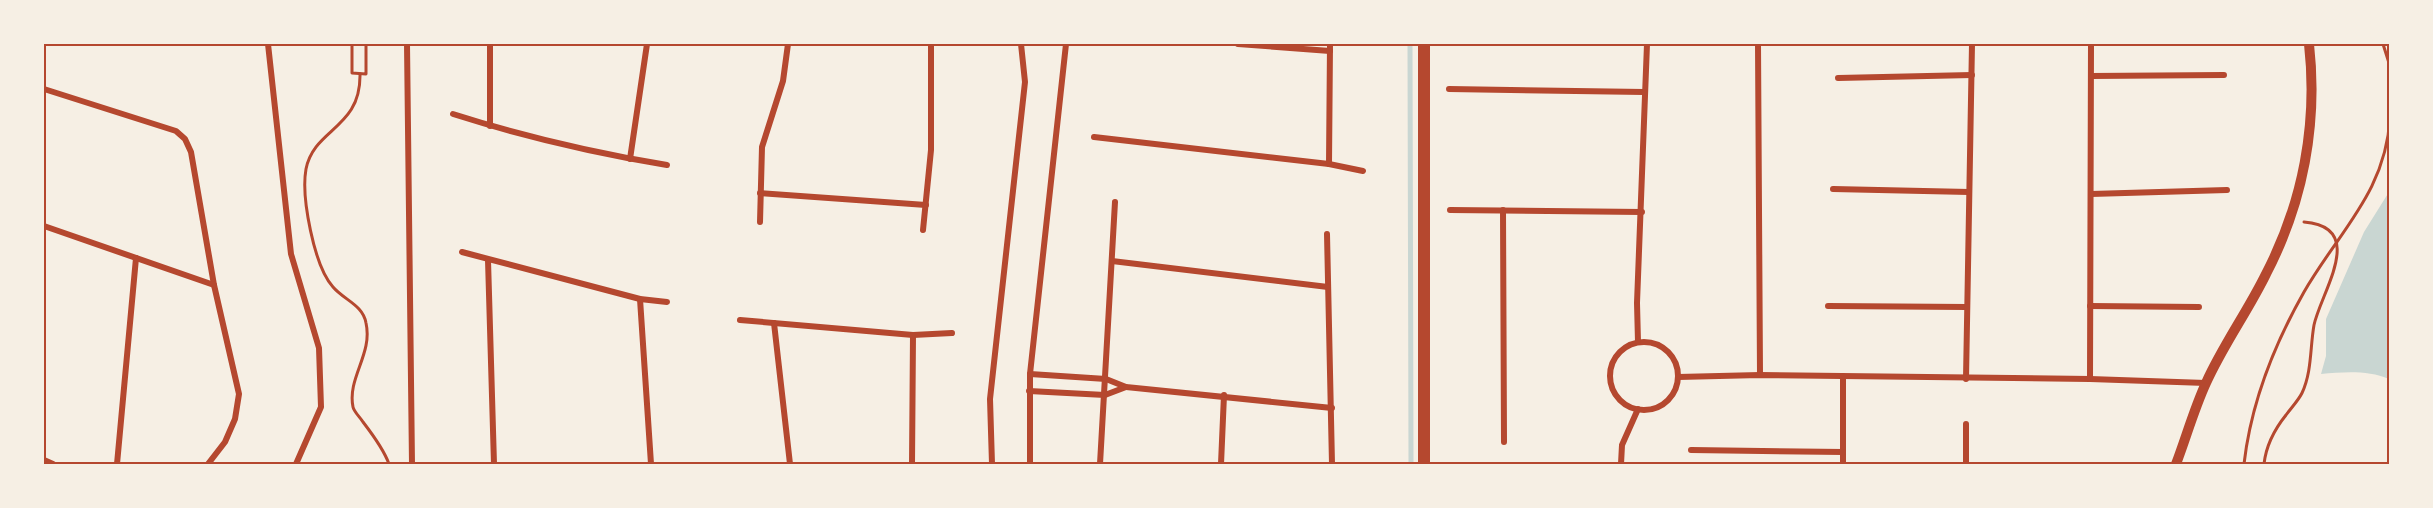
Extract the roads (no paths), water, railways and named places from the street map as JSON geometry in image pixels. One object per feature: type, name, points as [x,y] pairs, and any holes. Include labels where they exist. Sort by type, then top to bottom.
[{"type":"main road","points":[[1424,44],[1424,465]]},
{"type":"street","points":[[268,44],[291,254],[319,348],[321,407],[296,465]]},
{"type":"street","points":[[407,44],[412,465]]},
{"type":"street","points":[[490,44],[490,126]]},
{"type":"street","points":[[630,159],[647,44]]},
{"type":"street","points":[[760,222],[762,147],[783,81],[788,44]]},
{"type":"street","points":[[923,230],[931,150],[932,44]]},
{"type":"street","points":[[992,465],[990,399],[1025,82],[1021,44]]},
{"type":"street","points":[[1030,465],[1030,374],[1066,44]]},
{"type":"street","points":[[1238,44],[1330,51]]},
{"type":"street","points":[[1329,164],[1330,44]]},
{"type":"street","points":[[1638,342],[1637,303],[1647,44]]},
{"type":"street","points":[[1758,44],[1760,375]]},
{"type":"street","points":[[1966,379],[1972,44]]},
{"type":"street","points":[[2090,378],[2091,44]]},
{"type":"street","points":[[2176,465],[2206,383],[2266,274],[2290,221],[2306,156],[2310,122],[2312,91],[2309,44]]},
{"type":"street","points":[[1838,78],[1972,75]]},
{"type":"street","points":[[2091,76],[2224,75]]},
{"type":"street","points":[[44,89],[176,131],[185,139],[191,152],[214,285],[239,394],[235,419],[225,442],[208,465]]},
{"type":"street","points":[[1449,89],[1644,92]]},
{"type":"street","points":[[453,114],[490,126],[630,159],[667,165]]},
{"type":"street","points":[[1094,137],[1329,164],[1363,171]]},
{"type":"street","points":[[1833,189],[1969,192]]},
{"type":"street","points":[[2091,194],[2227,190]]},
{"type":"street","points":[[760,193],[926,205]]},
{"type":"street","points":[[1100,465],[1115,202]]},
{"type":"street","points":[[1450,210],[1642,212]]},
{"type":"street","points":[[1503,210],[1504,441]]},
{"type":"street","points":[[44,226],[214,285]]},
{"type":"street","points":[[1328,234],[1332,465]]},
{"type":"street","points":[[462,252],[640,299],[667,302]]},
{"type":"street","points":[[117,465],[136,258]]},
{"type":"street","points":[[488,260],[494,465]]},
{"type":"street","points":[[1112,261],[1328,287]]},
{"type":"street","points":[[640,299],[651,465]]},
{"type":"street","points":[[1828,306],[1967,307]]},
{"type":"street","points":[[2090,306],[2199,307]]},
{"type":"street","points":[[740,320],[913,335],[952,333]]},
{"type":"street","points":[[774,322],[790,465]]},
{"type":"street","points":[[912,465],[913,335]]},
{"type":"street","points":[[1638,342],[1656,344],[1671,354],[1678,377],[1675,390],[1667,401],[1656,408],[1638,409],[1630,408],[1618,399],[1611,386],[1610,371],[1614,358],[1624,347],[1638,342]]},
{"type":"street","points":[[1030,374],[1106,379],[1126,387],[1224,395],[1332,408]]},
{"type":"street","points":[[1678,377],[1760,375],[1966,379],[2090,378],[2206,383]]},
{"type":"street","points":[[1843,376],[1844,465]]},
{"type":"street","points":[[1029,391],[1105,395],[1126,387]]},
{"type":"street","points":[[1221,465],[1224,395]]},
{"type":"street","points":[[1621,465],[1622,445],[1638,409]]},
{"type":"street","points":[[1966,424],[1966,465]]},
{"type":"street","points":[[1691,450],[1843,452]]},
{"type":"street","points":[[44,460],[53,465]]},
{"type":"waterway","points":[[1410,44],[1411,464]]}]
